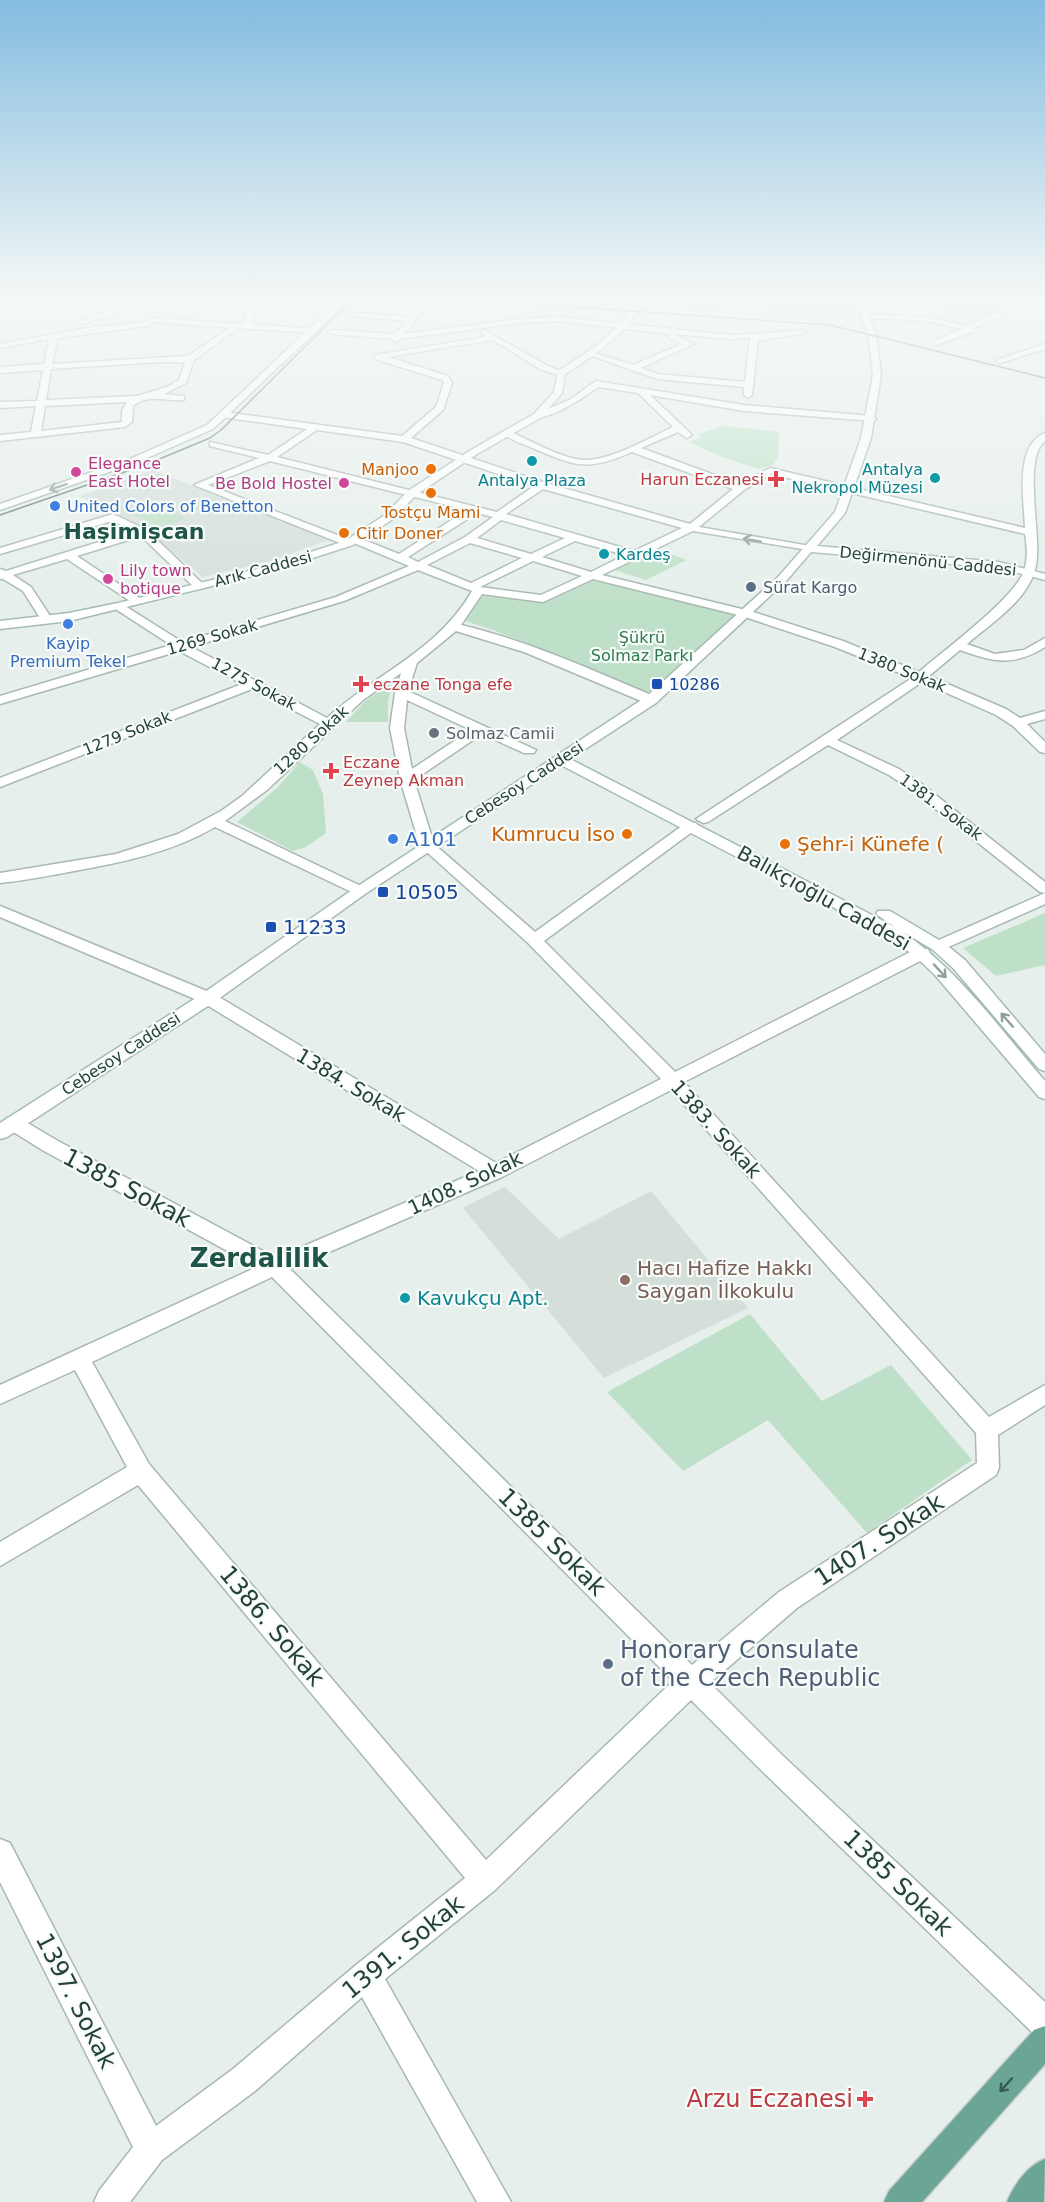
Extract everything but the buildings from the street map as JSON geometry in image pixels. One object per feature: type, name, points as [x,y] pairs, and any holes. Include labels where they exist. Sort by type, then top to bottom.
[{"type":"main road","points":[[900,2202],[1045,2041]]},
{"type":"main road","points":[[1023,2202],[1045,2175]]},
{"type":"street","points":[[35,435],[42,400]]},
{"type":"street","points":[[0,405],[120,400]]},
{"type":"street","points":[[0,438],[125,424],[127,422],[126,409],[131,402],[136,400]]},
{"type":"street","points":[[0,507],[140,459],[191,437],[210,427],[240,400]]},
{"type":"street","points":[[404,439],[440,408],[442,400]]},
{"type":"street","points":[[537,416],[552,400]]},
{"type":"street","points":[[537,416],[576,400]]},
{"type":"street","points":[[506,433],[573,461],[587,463],[611,458],[683,432],[649,400]]},
{"type":"street","points":[[698,400],[744,408],[871,418]]},
{"type":"street","points":[[744,408],[746,400]]},
{"type":"street","name":"Cebesoy Caddesi","points":[[4,1124],[208,998],[360,891],[651,700],[746,613],[810,549],[840,513],[850,489],[871,418],[874,400]]},
{"type":"street","name":"Değirmenönü Caddesi","points":[[224,415],[404,439],[480,466],[691,528],[810,549],[999,565],[1045,577]]},
{"type":"street","name":"Arık Caddesi","points":[[0,625],[46,620],[118,606],[265,570],[352,542],[389,517],[412,493],[537,416]]},
{"type":"street","points":[[316,427],[269,458],[199,485],[352,542],[401,557],[475,588],[543,599],[691,528],[740,488],[770,471],[1030,532]]},
{"type":"street","points":[[534,940],[697,823],[827,740],[921,676],[1015,596],[1039,549],[1030,532],[1032,480],[1029,458],[1044,436]]},
{"type":"street","points":[[213,444],[500,515],[636,555]]},
{"type":"street","points":[[633,449],[740,488]]},
{"type":"street","points":[[444,472],[480,466]]},
{"type":"street","name":"1269 Sokak","points":[[0,700],[340,599],[420,565],[469,539],[542,485]]},
{"type":"street","points":[[401,557],[476,509]]},
{"type":"street","points":[[0,551],[113,517],[143,532],[198,586]]},
{"type":"street","points":[[2,574],[143,532]]},
{"type":"street","points":[[475,588],[575,537]]},
{"type":"street","name":"1380 Sokak","points":[[469,539],[594,576],[746,613],[839,644],[921,676],[1001,712],[1018,723],[1045,749]]},
{"type":"street","points":[[68,555],[137,601]]},
{"type":"street","points":[[2,574],[27,590],[46,620]]},
{"type":"street","name":"1280 Sokak","points":[[0,878],[147,853],[178,841],[214,821],[248,798],[357,698],[411,661],[453,627],[462,618],[475,588]]},
{"type":"street","name":"1275 Sokak","points":[[118,606],[180,646],[255,683],[329,724]]},
{"type":"street","points":[[453,627],[474,631],[526,650],[651,700]]},
{"type":"street","points":[[958,645],[994,658],[1027,653],[1045,642]]},
{"type":"street","points":[[411,661],[401,693],[397,728],[406,779],[427,846]]},
{"type":"street","name":"1279 Sokak","points":[[0,783],[255,683]]},
{"type":"street","points":[[401,693],[529,750]]},
{"type":"street","points":[[1018,723],[1045,715]]},
{"type":"street","points":[[406,779],[481,729]]},
{"type":"street","name":"1381. Sokak","points":[[827,740],[894,772],[918,788],[1045,889]]},
{"type":"street","name":"Balıkçıoğlu Caddesi","points":[[566,755],[697,823],[894,933],[959,964],[1045,1065]]},
{"type":"street","points":[[214,821],[360,891]]},
{"type":"street","name":"1383. Sokak","points":[[427,846],[534,940],[673,1081],[987,1430]]},
{"type":"street","name":"1408. Sokak","points":[[0,1395],[275,1267],[495,1172],[930,949],[1045,898]]},
{"type":"street","name":"1384. Sokak","points":[[0,911],[208,998],[495,1172]]},
{"type":"street","name":"Balıkçıoğlu Caddesi","points":[[930,949],[941,971],[1045,1093]]},
{"type":"street","name":"1385 Sokak","points":[[4,1124],[51,1146],[275,1267],[424,1412],[690,1683],[1045,2024]]},
{"type":"street","name":"1386. Sokak","points":[[79,1358],[141,1471],[485,1880]]},
{"type":"street","points":[[987,1430],[1045,1394]]},
{"type":"street","name":"1407. Sokak","points":[[690,1683],[788,1600],[988,1468],[987,1430]]},
{"type":"street","points":[[0,1555],[141,1471]]},
{"type":"street","name":"1391. Sokak","points":[[110,2202],[151,2149],[244,2080],[366,1975],[485,1880],[690,1683]]},
{"type":"street","name":"1397. Sokak","points":[[0,1853],[151,2149]]},
{"type":"street","points":[[366,1975],[495,2202]]},
{"type":"shaded area","points":[[153,470],[329,540],[273,560],[203,577],[142,527],[79,496]]},
{"type":"shaded area","name":"Hacı Hafize Hakkı Saygan İlkokulu","points":[[505,1187],[559,1239],[651,1191],[748,1308],[604,1378],[463,1208]]},
{"type":"green space","points":[[724,426],[779,432],[778,457],[773,465],[758,469],[719,456],[689,442],[700,438],[699,434]]},
{"type":"green space","points":[[152,504],[185,518],[163,528],[130,513]]},
{"type":"green space","points":[[657,549],[687,560],[646,580],[614,570]]},
{"type":"green space","name":"Şükrü Solmaz Parkı","points":[[595,579],[739,614],[648,693],[493,630],[465,621],[482,593],[546,602]]},
{"type":"green space","points":[[393,682],[388,701],[388,722],[346,722],[364,702]]},
{"type":"green space","points":[[300,762],[313,770],[323,794],[326,833],[306,847],[293,851],[237,822],[279,786]]},
{"type":"green space","points":[[1045,913],[1045,965],[996,976],[963,948]]},
{"type":"green space","points":[[750,1314],[822,1401],[891,1365],[972,1460],[867,1533],[768,1420],[683,1471],[607,1392]]},
{"type":"tram line","points":[[0,515],[145,465],[210,438],[251,400]]},
{"type":"place","name":"Antalya Plaza","points":[[532,461]]},
{"type":"place","name":"Manjoo","points":[[431,469]]},
{"type":"place","name":"Elegance East Hotel","points":[[76,472]]},
{"type":"place","name":"Antalya Nekropol Müzesi","points":[[935,478]]},
{"type":"place","name":"Harun Eczanesi","points":[[776,479]]},
{"type":"place","name":"Be Bold Hostel","points":[[344,483]]},
{"type":"place","name":"Tostçu Mami","points":[[431,493]]},
{"type":"place","name":"United Colors of Benetton","points":[[55,506]]},
{"type":"place","name":"Citir Doner","points":[[344,533]]},
{"type":"place","name":"Kardeş","points":[[604,554]]},
{"type":"place","name":"Lily town botique","points":[[108,579]]},
{"type":"place","name":"Sürat Kargo","points":[[751,587]]},
{"type":"place","name":"Kayip Premium Tekel","points":[[68,624]]},
{"type":"place","name":"eczane Tonga efe","points":[[361,684]]},
{"type":"place","name":"10286","points":[[657,684]]},
{"type":"place","name":"Solmaz Camii","points":[[434,733]]},
{"type":"place","name":"Eczane Zeynep Akman","points":[[331,771]]},
{"type":"place","name":"Kumrucu İso","points":[[627,834]]},
{"type":"place","name":"A101","points":[[393,839]]},
{"type":"place","name":"Şehr-i Künefe (","points":[[785,844]]},
{"type":"place","name":"10505","points":[[383,892]]},
{"type":"place","name":"11233","points":[[271,927]]},
{"type":"place","name":"Hacı Hafize Hakkı Saygan İlkokulu","points":[[625,1280]]},
{"type":"place","name":"Kavukçu Apt.","points":[[405,1298]]},
{"type":"place","name":"Honorary Consulate of the Czech Republic","points":[[608,1664]]},
{"type":"place","name":"Arzu Eczanesi","points":[[865,2099]]},
{"type":"district","name":"Haşimişcan","points":[[134,531]]},
{"type":"district","name":"Zerdalilik","points":[[259,1258]]}]
